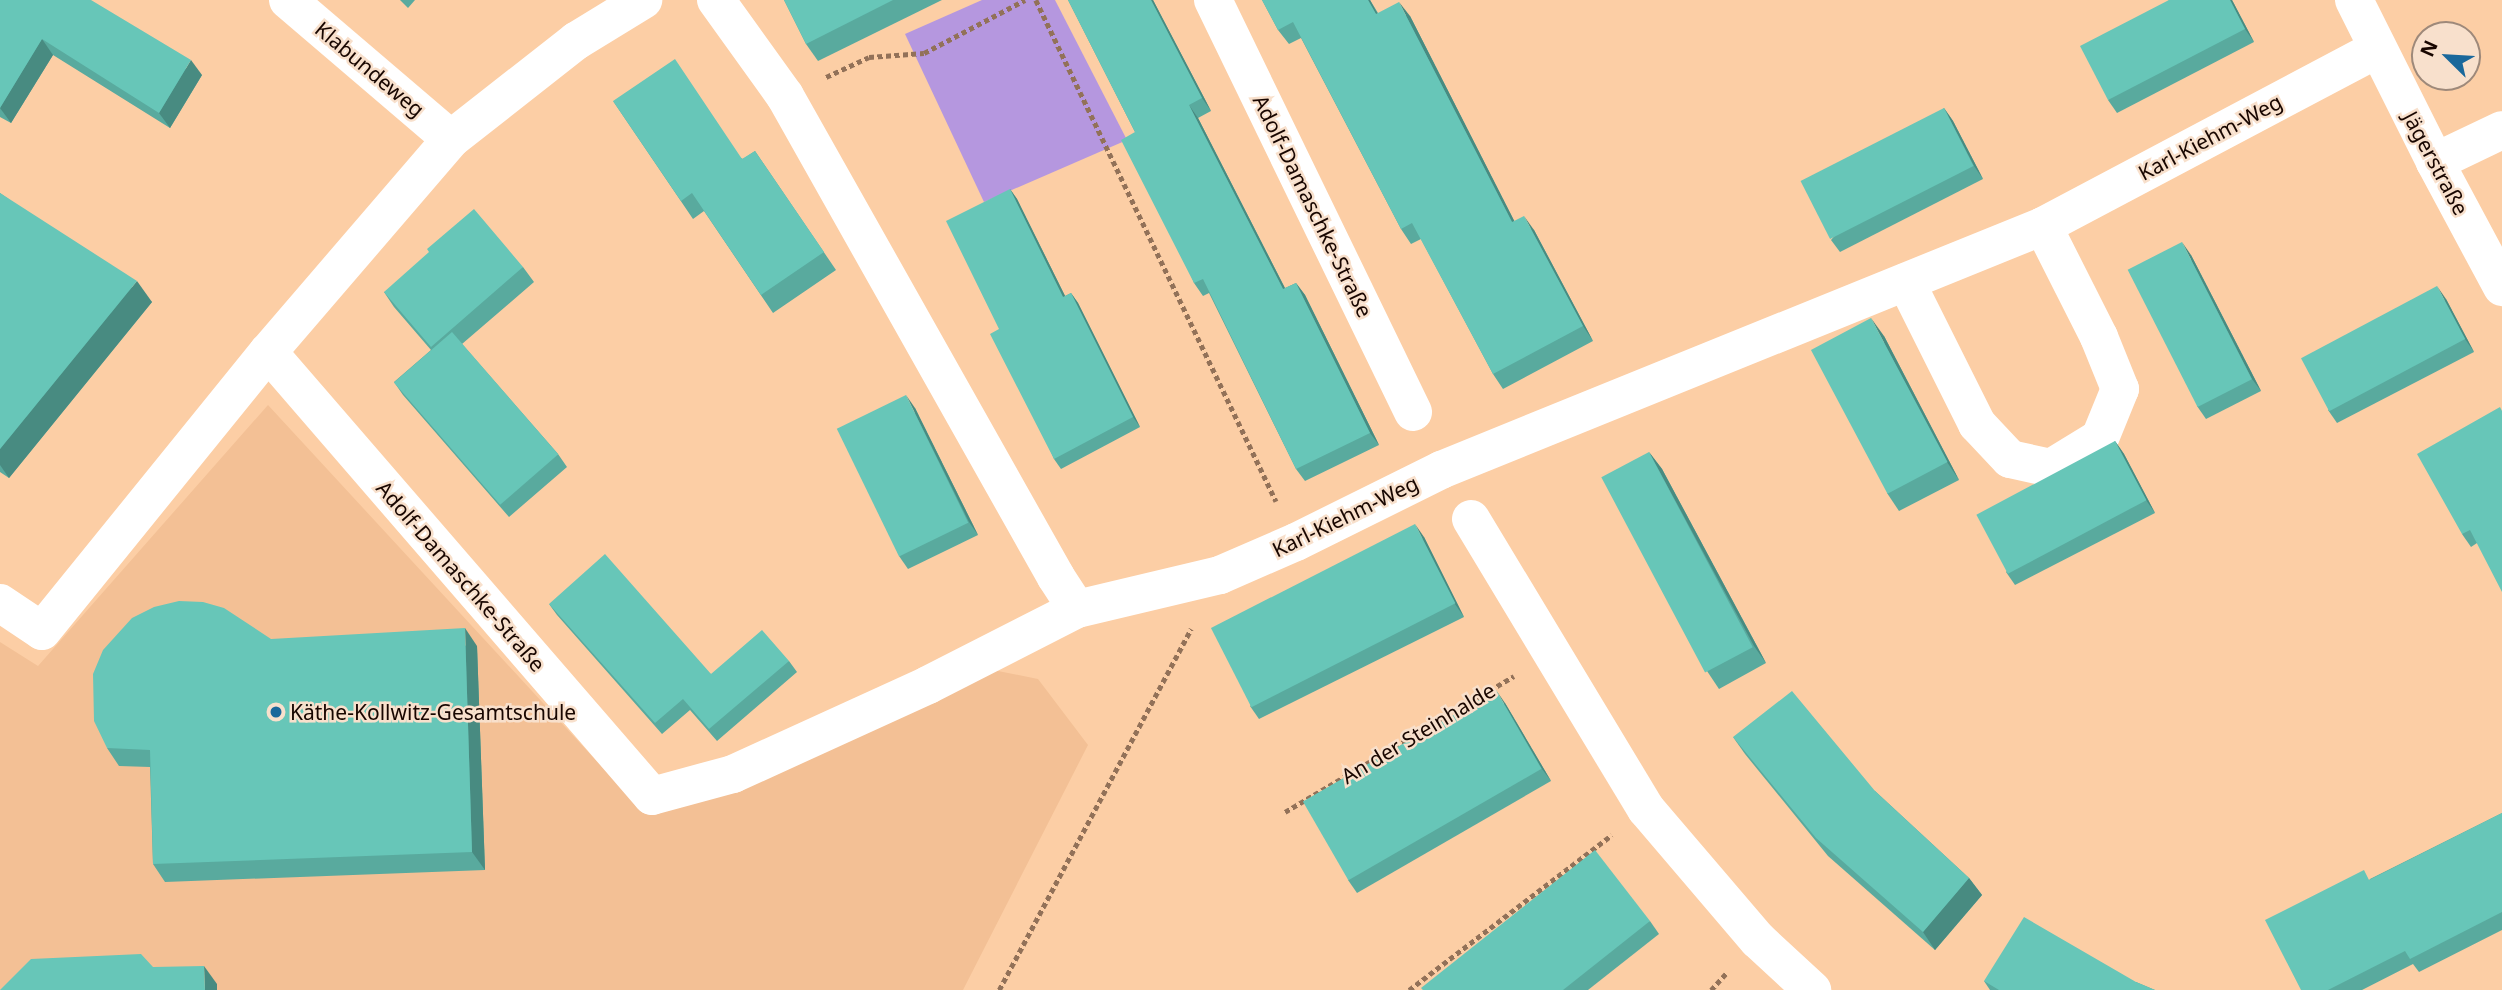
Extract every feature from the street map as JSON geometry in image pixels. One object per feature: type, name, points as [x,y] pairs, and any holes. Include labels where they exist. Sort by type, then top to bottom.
[{"type":"street","name":"Klabundeweg","points":[[288,0],[451,139]]},
{"type":"street","points":[[0,603],[42,631],[268,352],[451,139],[576,41],[643,0]]},
{"type":"street","points":[[716,0],[785,96],[1049,565],[1077,609]]},
{"type":"street","name":"Adolf-Damaschke-Straße","points":[[1213,0],[1413,412]]},
{"type":"street","name":"Jägerstraße","points":[[2354,0],[2434,162],[2502,287]]},
{"type":"street","name":"Karl-Kiehm-Weg","points":[[1220,575],[1296,542],[1440,470],[2043,226],[2377,49]]},
{"type":"street","points":[[2434,162],[2502,130]]},
{"type":"street","points":[[1906,282],[1977,424],[2010,459],[2051,468],[2100,438],[2120,389],[2099,337],[2043,226]]},
{"type":"street","name":"Adolf-Damaschke-Straße","points":[[268,352],[652,796],[733,774],[928,685],[1077,609],[1220,575]]},
{"type":"street","points":[[1471,519],[1646,809],[1758,940],[1812,990]]},
{"type":"path","points":[[785,96],[869,57],[924,53],[1025,0]]},
{"type":"path","points":[[1036,0],[1296,542]]},
{"type":"path","points":[[999,990],[1220,575]]},
{"type":"path","name":"An der Steinhalde","points":[[1284,812],[1551,654]]},
{"type":"path","points":[[1409,990],[1646,809]]},
{"type":"shaded area","points":[[982,0],[1055,0],[1127,140],[984,202],[905,34]]},
{"type":"shaded area","name":"Käthe-Kollwitz-Gesamtschule","points":[[268,405],[639,807],[958,663],[1038,679],[1088,745],[963,990],[0,990],[0,642],[38,666]]},
{"type":"building","points":[[0,0],[91,0],[191,60],[159,113],[42,39],[0,108]]},
{"type":"building","points":[[784,0],[893,0],[806,44]]},
{"type":"building","points":[[1068,0],[1151,0],[1202,98],[1189,105],[1283,289],[1296,283],[1370,433],[1296,469],[1203,279],[1194,283],[1121,140],[1135,132]]},
{"type":"building","points":[[1262,0],[1368,0],[1376,14],[1399,2],[1512,222],[1524,216],[1583,326],[1493,374],[1412,223],[1401,229],[1293,22],[1278,30]]},
{"type":"building","points":[[2169,0],[2230,0],[2245,29],[2108,100],[2080,46]]},
{"type":"building","points":[[675,59],[742,159],[755,151],[824,252],[761,295],[692,193],[681,201],[613,101]]},
{"type":"building","points":[[1944,108],[1974,166],[1830,239],[1801,181]]},
{"type":"building","points":[[1010,189],[1063,297],[1071,293],[1133,417],[1054,459],[990,334],[999,329],[946,221]]},
{"type":"building","points":[[0,193],[137,281],[0,449]]},
{"type":"building","points":[[474,209],[523,267],[431,347],[384,292],[429,252],[427,249]]},
{"type":"building","points":[[2182,242],[2252,379],[2198,407],[2128,270]]},
{"type":"building","points":[[2437,286],[2465,339],[2329,411],[2301,358]]},
{"type":"building","points":[[1871,318],[1948,462],[1887,494],[1811,350]]},
{"type":"building","points":[[452,332],[558,454],[500,505],[394,383]]},
{"type":"building","points":[[906,395],[968,523],[899,556],[837,429]]},
{"type":"building","points":[[2500,407],[2502,592],[2470,530],[2462,534],[2417,454]]},
{"type":"building","points":[[2115,441],[2146,500],[2008,574],[1976,515]]},
{"type":"building","points":[[1649,452],[1753,647],[1705,672],[1601,477]]},
{"type":"building","points":[[1415,524],[1455,603],[1251,707],[1211,628]]},
{"type":"building","points":[[605,554],[711,674],[762,630],[789,661],[709,729],[683,699],[655,723],[549,604]]},
{"type":"building","points":[[179,601],[203,602],[224,608],[271,639],[465,628],[472,852],[153,864],[150,750],[107,748],[94,721],[93,674],[103,650],[132,618],[154,607]]},
{"type":"building","points":[[1496,690],[1542,769],[1348,880],[1303,802]]},
{"type":"building","points":[[1792,691],[1875,791],[1969,878],[1923,932],[1816,838],[1733,737]]},
{"type":"building","points":[[2502,813],[2502,912],[2410,959],[2405,951],[2328,990],[2301,990],[2265,920],[2364,870],[2369,880]]},
{"type":"building","points":[[1595,850],[1650,921],[1563,990],[1421,988]]},
{"type":"building","points":[[2024,917],[2136,982],[2155,990],[1999,990],[1984,981]]},
{"type":"building","points":[[141,954],[153,967],[204,966],[205,990],[0,990],[31,959]]},
{"type":"place","name":"Käthe-Kollwitz-Gesamtschule","points":[[276,712]]}]
